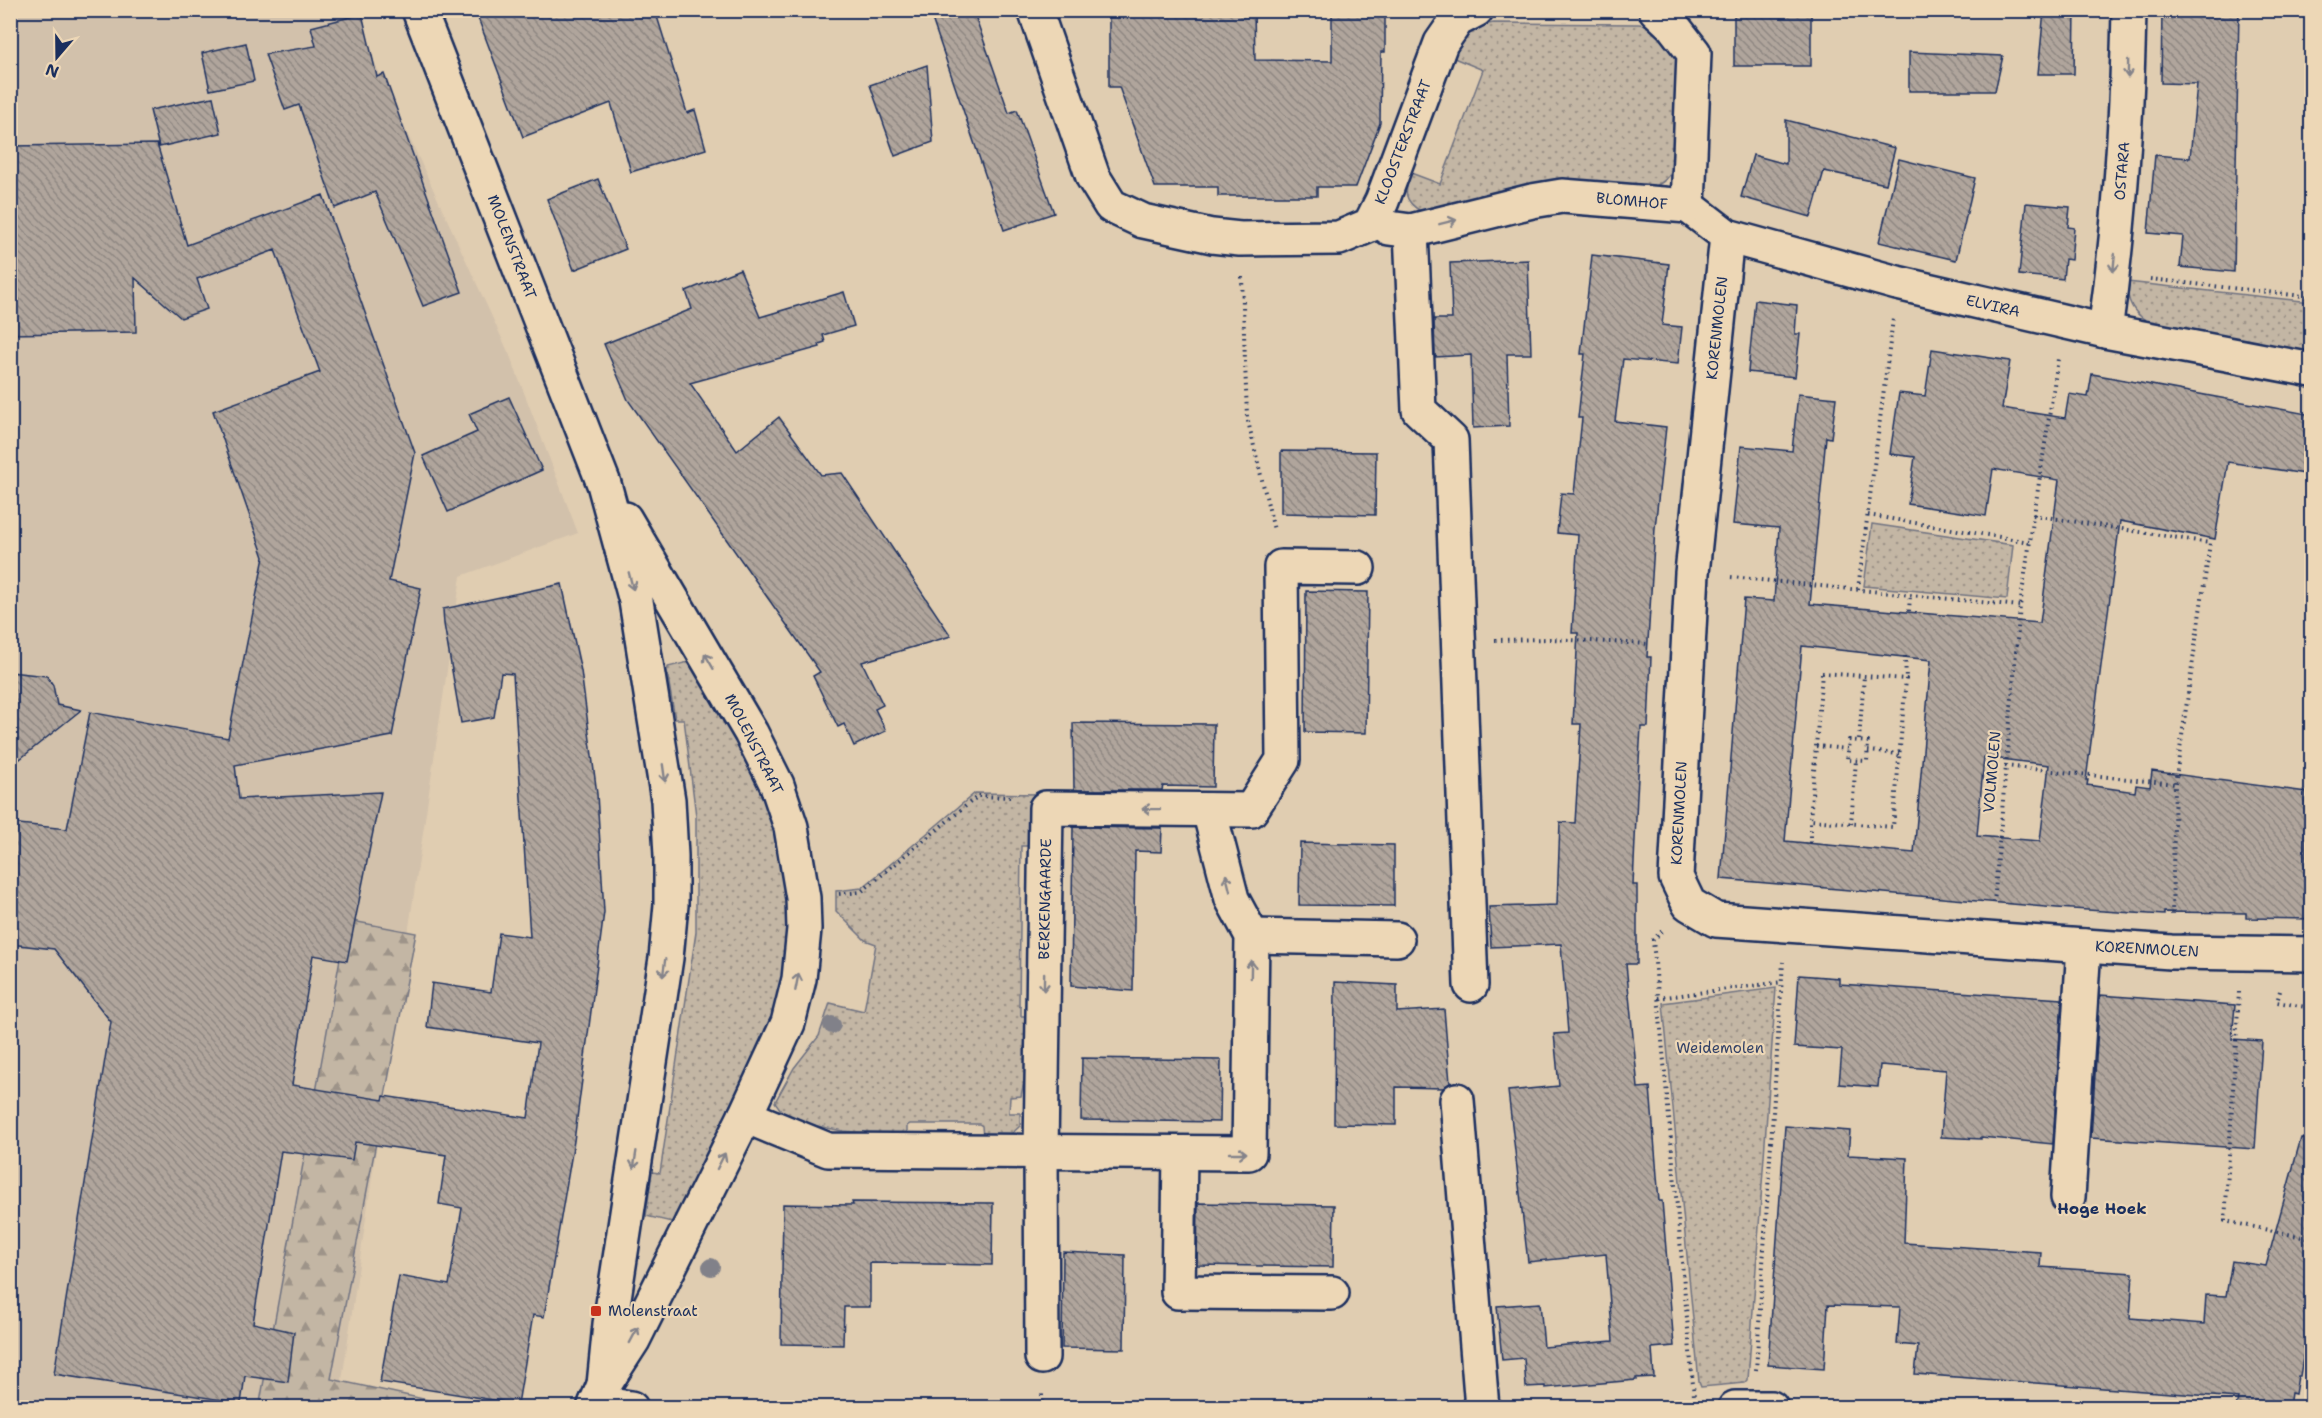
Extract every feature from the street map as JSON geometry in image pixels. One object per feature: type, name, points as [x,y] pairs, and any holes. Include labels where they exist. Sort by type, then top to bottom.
[{"type":"street","name":"MOLENSTRAAT","points":[[419,10],[604,484],[636,601],[668,800],[671,856],[666,958],[598,1399]]},
{"type":"street","points":[[1035,10],[1094,177],[1111,206],[1143,221],[1212,236],[1240,239],[1339,238],[1370,225]]},
{"type":"street","name":"BLOMHOF","points":[[1370,225],[1411,231],[1532,201],[1562,196],[1688,206],[1694,53],[1673,26],[1656,10]]},
{"type":"street","name":"OSTARA","points":[[2105,331],[2113,274],[2127,111],[2129,10]]},
{"type":"street","name":"KLOOSTERSTRAAT","points":[[1370,225],[1382,201],[1441,43],[1461,14]]},
{"type":"street","name":"ELVIRA","points":[[1688,206],[1727,236],[1897,284],[2105,331],[2312,370]]},
{"type":"street","points":[[1411,231],[1419,410],[1451,440],[1471,985]]},
{"type":"street","name":"KORENMOLEN","points":[[1727,236],[1686,647],[1676,877],[1689,904],[1716,920],[2170,952],[2312,954]]},
{"type":"street","name":"MOLENSTRAAT","points":[[598,1399],[633,1340],[745,1116],[788,1023],[799,979],[804,929],[803,898],[791,826],[777,785],[751,733],[604,484]]},
{"type":"street","points":[[1046,808],[1251,810],[1283,760],[1281,567],[1358,568]]},
{"type":"street","name":"BERKENGAARDE","points":[[1042,1357],[1041,1152],[1046,808]]},
{"type":"street","points":[[745,1116],[828,1150],[1249,1153],[1252,936],[1232,899],[1209,810]]},
{"type":"street","points":[[1252,936],[1397,939]]},
{"type":"street","points":[[2068,1197],[2084,946]]},
{"type":"street","points":[[1457,1100],[1482,1407]]},
{"type":"street","points":[[1180,1153],[1178,1292],[1332,1293]]},
{"type":"street","points":[[598,1399],[631,1407]]},
{"type":"street","points":[[1735,1407],[1771,1407]]},
{"type":"path","points":[[1240,239],[1248,417],[1281,567]]},
{"type":"path","points":[[2113,274],[2312,297]]},
{"type":"path","points":[[1858,590],[1897,284]]},
{"type":"path","name":"VOLMOLEN","points":[[1992,940],[2020,606],[2063,322]]},
{"type":"path","points":[[1868,515],[2029,542]]},
{"type":"path","points":[[2033,515],[2210,543],[2175,784],[2170,952]]},
{"type":"path","points":[[1692,573],[2020,606]]},
{"type":"path","points":[[1909,612],[1910,595]]},
{"type":"path","points":[[1458,641],[1550,639],[1686,647]]},
{"type":"path","points":[[1810,820],[1893,827],[1906,680],[1905,656]]},
{"type":"path","points":[[1810,843],[1822,673],[1906,680]]},
{"type":"path","points":[[1859,740],[1864,676]]},
{"type":"path","points":[[1849,740],[1868,742],[1867,761],[1847,760],[1848,749],[1849,740]]},
{"type":"path","points":[[1816,746],[1848,749]]},
{"type":"path","points":[[1868,751],[1899,754]]},
{"type":"path","points":[[1851,824],[1856,760]]},
{"type":"path","points":[[2005,766],[2175,784]]},
{"type":"path","points":[[803,898],[861,892],[978,796],[1034,797],[1046,808]]},
{"type":"path","points":[[1689,904],[1653,940],[1695,1407]]},
{"type":"path","points":[[1753,1407],[1785,925]]},
{"type":"path","points":[[2242,952],[2225,1221],[2312,1239]]},
{"type":"path","points":[[1658,999],[1782,982]]},
{"type":"shaded area","points":[[10,11],[351,11],[510,356],[578,533],[461,576],[338,1407],[11,1407]]},
{"type":"green space","points":[[1494,23],[1639,24],[1658,30],[1670,46],[1677,64],[1676,153],[1674,165],[1667,178],[1653,188],[1422,212],[1411,204],[1406,191],[1411,173],[1440,184],[1483,70],[1454,58],[1457,51],[1468,34],[1479,26]]},
{"type":"green space","points":[[2127,282],[2311,302],[2311,352],[2147,321],[2137,314],[2131,304]]},
{"type":"green space","points":[[1872,524],[2013,545],[2007,599],[1864,586]]},
{"type":"green space","points":[[696,660],[750,751],[791,877],[784,997],[680,1224],[646,1216],[652,1172],[660,1173],[696,932],[696,816],[684,719],[675,719],[667,672],[668,667]]},
{"type":"green space","points":[[975,793],[1035,794],[1034,846],[1021,846],[1019,1006],[1021,1016],[1033,1016],[1029,1056],[1021,1096],[1010,1097],[1009,1113],[1020,1113],[1020,1126],[1007,1138],[983,1137],[982,1126],[979,1124],[910,1124],[907,1126],[907,1136],[843,1131],[786,1117],[775,1102],[794,1068],[819,1036],[830,1003],[864,1011],[876,944],[865,940],[836,911],[836,891],[862,888]]},
{"type":"green space","points":[[347,920],[416,933],[331,1379],[460,1407],[259,1408]]},
{"type":"green space","name":"Weidemolen","points":[[1776,988],[1748,1380],[1745,1383],[1701,1387],[1663,1003]]},
{"type":"building","points":[[475,10],[655,10],[687,113],[695,110],[706,149],[631,172],[611,103],[523,137]]},
{"type":"building","points":[[929,10],[973,10],[1009,113],[1017,110],[1054,213],[1004,230]]},
{"type":"building","points":[[1109,10],[1254,10],[1255,60],[1332,61],[1332,10],[1385,10],[1385,52],[1381,52],[1380,123],[1356,187],[1317,187],[1317,196],[1218,196],[1218,187],[1155,187],[1119,87],[1109,87]]},
{"type":"building","points":[[1734,10],[1811,10],[1811,66],[1734,66]]},
{"type":"building","points":[[2044,10],[2075,10],[2074,74],[2038,74]]},
{"type":"building","points":[[2162,10],[2239,10],[2234,272],[2180,267],[2183,236],[2148,233],[2155,155],[2190,158],[2197,84],[2161,83]]},
{"type":"building","points":[[362,14],[377,77],[384,74],[462,292],[423,306],[375,192],[335,208],[299,105],[285,110],[265,54],[316,46],[311,27]]},
{"type":"building","points":[[246,43],[254,81],[210,90],[202,53]]},
{"type":"building","points":[[1909,52],[2003,56],[1995,91],[1909,91]]},
{"type":"building","points":[[927,65],[933,142],[895,156],[870,85]]},
{"type":"building","points":[[213,97],[221,133],[159,147],[150,110]]},
{"type":"building","points":[[1786,120],[1895,148],[1886,184],[1824,171],[1811,217],[1741,197],[1753,155],[1786,164]]},
{"type":"building","points":[[157,144],[187,245],[323,195],[415,453],[389,581],[421,588],[392,736],[235,765],[239,799],[381,792],[347,961],[313,955],[292,1085],[383,1100],[384,1096],[528,1118],[538,1043],[427,1027],[432,983],[491,992],[499,933],[530,937],[513,674],[501,673],[494,717],[461,723],[443,609],[562,584],[581,671],[597,794],[604,912],[574,1141],[544,1317],[533,1315],[518,1404],[380,1382],[399,1276],[449,1285],[462,1208],[439,1204],[446,1155],[355,1142],[352,1160],[281,1151],[253,1323],[294,1332],[288,1382],[245,1376],[241,1403],[54,1374],[111,1022],[54,949],[10,944],[10,823],[67,829],[90,712],[228,738],[264,557],[213,411],[320,372],[275,250],[197,279],[207,309],[181,318],[135,278],[136,332],[10,334],[10,146]]},
{"type":"building","points":[[1899,159],[1975,178],[1956,260],[1879,242]]},
{"type":"building","points":[[598,179],[626,249],[574,270],[547,199]]},
{"type":"building","points":[[2026,203],[2070,207],[2068,227],[2074,228],[2071,260],[2065,259],[2063,279],[2019,275]]},
{"type":"building","points":[[1592,255],[1669,264],[1662,325],[1682,327],[1678,364],[1623,359],[1615,421],[1666,427],[1655,528],[1647,657],[1651,657],[1648,727],[1641,727],[1637,795],[1633,885],[1637,885],[1637,964],[1626,964],[1638,1088],[1650,1087],[1674,1346],[1652,1348],[1654,1377],[1545,1388],[1545,1386],[1526,1387],[1524,1358],[1502,1360],[1497,1306],[1540,1303],[1544,1347],[1613,1341],[1606,1254],[1528,1262],[1508,1091],[1559,1086],[1554,1034],[1568,1033],[1561,944],[1491,947],[1489,907],[1557,905],[1560,822],[1575,823],[1581,724],[1573,724],[1578,633],[1572,633],[1578,535],[1557,533],[1561,493],[1574,494],[1582,418],[1578,418],[1585,354],[1581,354]]},
{"type":"building","points":[[1528,260],[1531,354],[1507,354],[1509,426],[1473,428],[1471,355],[1435,357],[1434,319],[1452,319],[1450,263]]},
{"type":"building","points":[[740,269],[760,317],[844,292],[854,326],[823,335],[825,342],[819,344],[820,347],[690,383],[737,451],[779,417],[821,475],[842,473],[951,636],[862,662],[883,705],[875,709],[886,731],[854,746],[844,724],[838,727],[813,676],[820,672],[628,400],[604,344],[692,309],[686,291]]},
{"type":"building","points":[[1755,300],[1797,305],[1795,334],[1800,334],[1795,377],[1748,372]]},
{"type":"building","points":[[1932,349],[2010,361],[2002,408],[2065,418],[2069,394],[2088,397],[2092,374],[2312,415],[2312,475],[2228,462],[2215,539],[2120,521],[2086,780],[2088,780],[2087,785],[2135,792],[2136,785],[2150,787],[2152,771],[2306,792],[2306,866],[2312,866],[2312,919],[2246,918],[2246,913],[2164,912],[2164,915],[2057,908],[1721,879],[1744,599],[1774,601],[1779,528],[1733,524],[1741,446],[1792,451],[1798,394],[1836,398],[1831,438],[1826,437],[1810,604],[2040,623],[2059,480],[1993,469],[1986,516],[1908,504],[1915,457],[1890,454],[1899,393],[1925,396]],"holes":[[[1802,646],[1931,660],[1914,853],[1785,841]],[[1984,757],[2049,765],[2040,841],[1977,836]]]},
{"type":"building","points":[[509,397],[542,470],[448,512],[423,456],[477,432],[469,414]]},
{"type":"building","points":[[1281,451],[1376,452],[1375,515],[1281,513]]},
{"type":"building","points":[[1306,591],[1368,592],[1366,733],[1305,732]]},
{"type":"building","points":[[10,672],[47,676],[53,685],[57,705],[81,710],[10,767]]},
{"type":"building","points":[[1073,723],[1214,724],[1213,787],[1163,786],[1162,790],[1074,790]]},
{"type":"building","points":[[1073,827],[1162,828],[1161,852],[1135,851],[1133,991],[1071,986]]},
{"type":"building","points":[[1300,843],[1394,845],[1394,906],[1299,905]]},
{"type":"building","points":[[1799,975],[1839,978],[1839,984],[2062,999],[2053,1144],[1981,1137],[1981,1139],[1941,1137],[1946,1070],[1880,1065],[1878,1087],[1839,1084],[1842,1050],[1794,1047]]},
{"type":"building","points":[[1335,982],[1397,985],[1397,1012],[1444,1009],[1450,1083],[1444,1088],[1396,1087],[1396,1125],[1334,1124]]},
{"type":"building","points":[[2100,995],[2235,1005],[2232,1039],[2262,1041],[2255,1149],[2091,1138]]},
{"type":"building","points":[[1082,1058],[1221,1060],[1220,1122],[1081,1120]]},
{"type":"building","points":[[1785,1126],[1850,1131],[1848,1155],[1907,1158],[1904,1243],[2041,1252],[2040,1267],[2133,1273],[2130,1318],[2204,1324],[2206,1295],[2226,1296],[2232,1261],[2266,1266],[2301,1138],[2312,1139],[2312,1302],[2300,1376],[2298,1376],[2295,1394],[2291,1393],[2289,1407],[2236,1407],[2238,1398],[1915,1374],[1918,1346],[1897,1344],[1900,1307],[1828,1305],[1824,1369],[1768,1365]]},
{"type":"building","points":[[852,1202],[993,1203],[992,1265],[870,1263],[870,1307],[844,1307],[843,1345],[781,1344],[783,1204],[853,1205]]},
{"type":"building","points":[[1198,1203],[1334,1205],[1333,1267],[1197,1265]]},
{"type":"building","points":[[1063,1252],[1125,1255],[1124,1349],[1062,1348]]},
{"type":"place","name":"Molenstraat","points":[[596,1311]]},
{"type":"district","name":"Hoge Hoek","points":[[2102,1208]]}]
